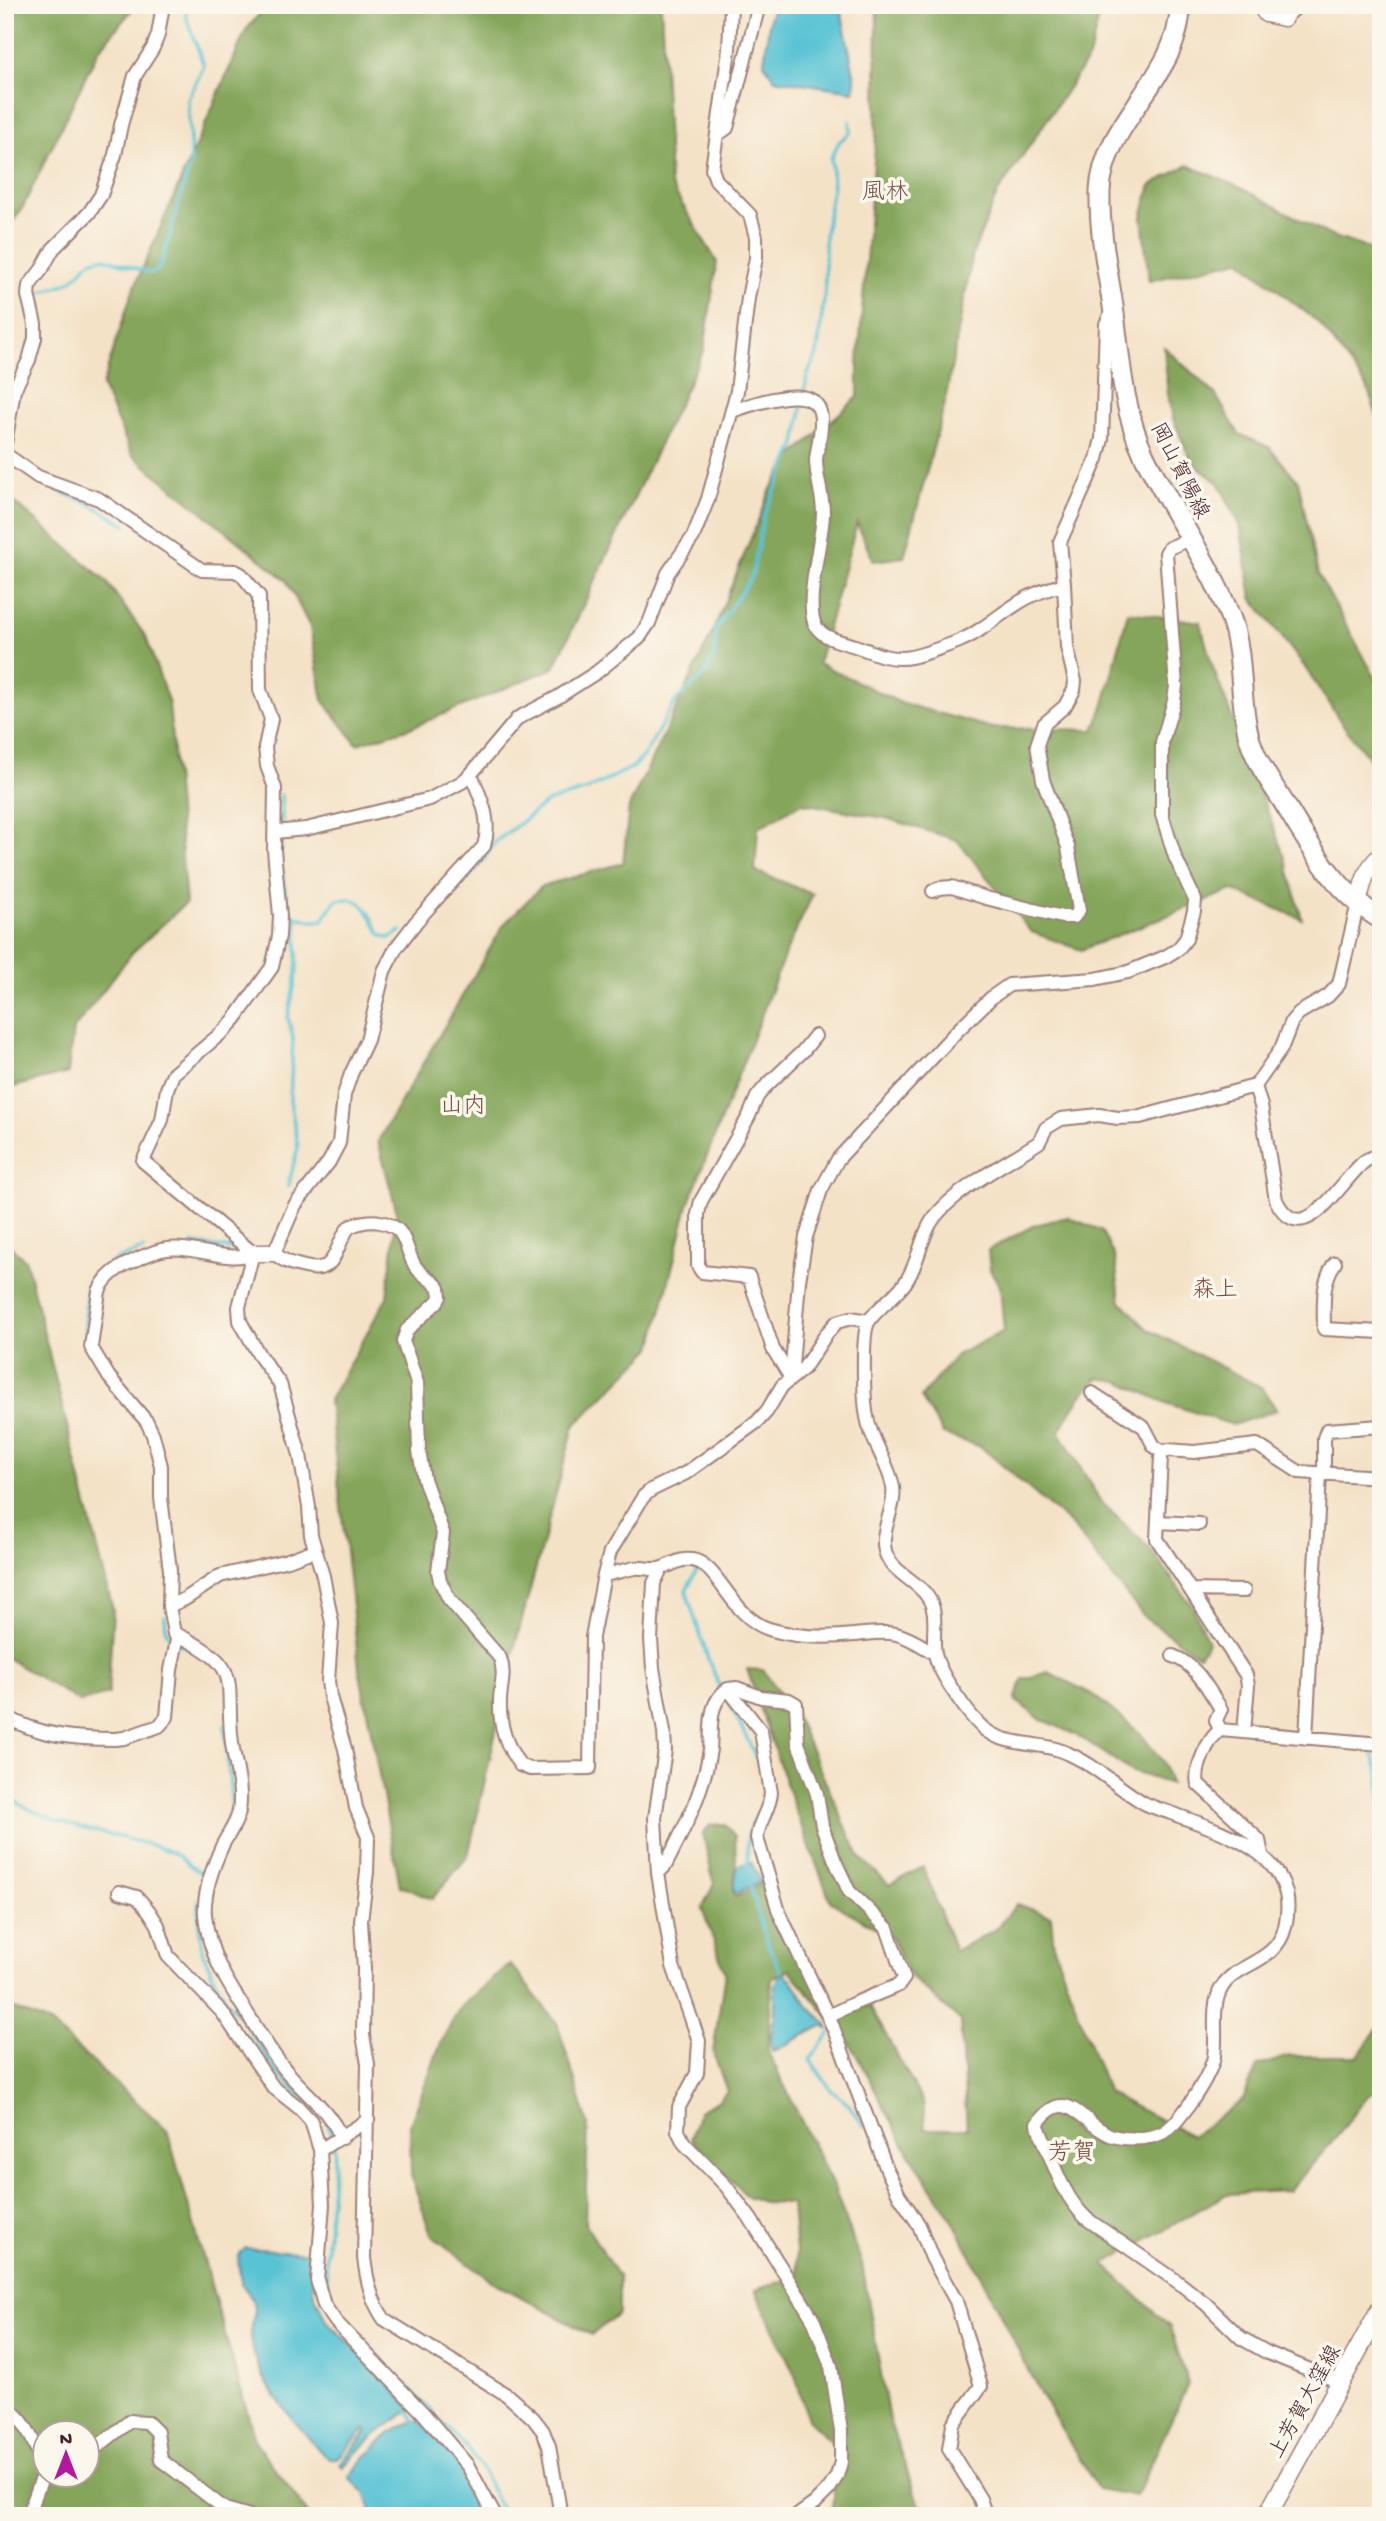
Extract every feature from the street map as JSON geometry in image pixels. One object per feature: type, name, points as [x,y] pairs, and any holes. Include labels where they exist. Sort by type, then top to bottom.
[{"type":"main road","name":"岡山賀陽線","points":[[1181,5],[1176,40],[1117,137],[1100,188],[1101,228],[1124,395],[1144,454],[1220,594],[1231,621],[1238,650],[1248,735],[1261,765],[1321,863],[1339,886],[1381,919]]},
{"type":"main road","name":"上芳賀大窪線","points":[[1267,2516],[1381,2308]]},
{"type":"street","points":[[163,5],[158,36],[135,76],[115,155],[101,195],[89,213],[53,249],[29,286],[35,338],[29,360],[13,390],[8,454],[38,477],[99,499],[196,566],[207,571],[235,571],[241,574],[259,596],[260,690],[271,719],[265,747],[267,766],[275,788],[281,832],[274,850],[280,925],[272,967],[225,1030],[173,1074],[167,1089],[162,1120],[143,1161],[253,1253]]},
{"type":"street","points":[[281,832],[430,799],[462,782],[518,718],[597,672],[639,638],[649,623],[668,573],[693,537],[708,499],[737,391],[748,298],[756,258],[756,237],[750,215],[716,180],[712,169],[729,50],[732,5]]},
{"type":"street","points":[[717,135],[727,128],[759,5]]},
{"type":"street","points":[[1260,5],[1266,14],[1284,18],[1298,5]]},
{"type":"street","points":[[933,891],[952,887],[1062,917],[1074,917],[1079,910],[1068,847],[1043,780],[1037,745],[1044,724],[1065,706],[1074,690],[1075,681],[1067,647],[1059,542],[1097,459],[1102,439],[1106,324],[1113,308]]},
{"type":"street","points":[[732,411],[769,398],[789,397],[804,399],[815,405],[820,412],[816,461],[823,511],[812,610],[813,621],[818,630],[830,638],[899,659],[912,657],[956,643],[979,631],[1025,599],[1064,584]]},
{"type":"street","points":[[791,1378],[799,1281],[806,1237],[821,1190],[838,1159],[957,1031],[992,997],[1009,985],[1095,979],[1128,972],[1165,957],[1178,949],[1186,939],[1195,900],[1171,848],[1162,815],[1162,741],[1174,701],[1175,685],[1166,553],[1169,548],[1190,539]]},
{"type":"street","points":[[274,1253],[295,1205],[329,1162],[339,1143],[344,1095],[351,1073],[367,1041],[384,971],[396,948],[416,922],[484,846],[488,831],[487,816],[471,774]]},
{"type":"street","points":[[1340,2382],[1268,2353],[1241,2338],[1206,2304],[1178,2282],[1087,2219],[1074,2207],[1037,2124],[1044,2114],[1056,2106],[1072,2106],[1099,2129],[1113,2136],[1146,2138],[1164,2133],[1176,2123],[1184,2114],[1213,2061],[1220,1989],[1231,1978],[1269,1954],[1286,1927],[1284,1886],[1275,1867],[1262,1855],[1231,1836],[1148,1806],[1084,1761],[1060,1750],[1002,1738],[988,1732],[977,1722],[943,1673],[934,1653],[935,1625],[927,1596],[898,1570],[885,1551],[885,1527],[894,1490],[867,1418],[864,1341],[868,1321],[904,1284],[920,1256],[928,1226],[952,1198],[1039,1142],[1046,1128],[1061,1119],[1099,1115],[1140,1117],[1255,1086],[1281,1049],[1292,1021],[1299,1013],[1328,996],[1339,984],[1366,874],[1371,863],[1381,855]]},
{"type":"street","points":[[791,1378],[773,1349],[749,1277],[702,1272],[698,1266],[698,1214],[701,1201],[757,1097],[815,1037]]},
{"type":"street","points":[[1255,1086],[1261,1106],[1276,1200],[1283,1214],[1292,1220],[1307,1219],[1335,1195],[1365,1161],[1381,1155]]},
{"type":"street","points":[[5,1716],[29,1729],[49,1735],[87,1739],[124,1738],[159,1726],[167,1717],[176,1641],[169,1606],[169,1560],[161,1466],[147,1422],[109,1377],[91,1347],[99,1291],[107,1278],[122,1266],[165,1249],[180,1248],[242,1258],[253,1253],[274,1253],[285,1262],[319,1270],[325,1269],[331,1263],[349,1227],[360,1222],[392,1224],[401,1233],[415,1266],[439,1288],[437,1302],[407,1330],[403,1341],[418,1383],[419,1451],[424,1479],[443,1533],[438,1571],[440,1581],[449,1599],[500,1658],[504,1669],[500,1702],[504,1735],[520,1765],[530,1769],[590,1768],[592,1637],[604,1575],[618,1534],[643,1497],[650,1490],[687,1473],[757,1422],[782,1386],[804,1368],[837,1322],[851,1318],[868,1321]]},
{"type":"street","points":[[253,1253],[239,1307],[240,1321],[284,1392],[300,1455],[315,1550],[332,1623],[328,1681],[330,1697],[345,1749],[356,1808],[368,1837],[361,1921],[364,1969],[363,2035],[368,2064],[364,2258],[374,2305],[384,2319],[507,2395],[533,2418],[549,2445],[561,2516]]},
{"type":"street","points":[[1335,1263],[1328,1273],[1325,1286],[1324,1329],[1381,1332]]},
{"type":"street","points":[[1092,1393],[1144,1427],[1154,1446],[1163,1452]]},
{"type":"street","points":[[1306,1738],[1324,1437],[1327,1430],[1381,1426]]},
{"type":"street","points":[[1163,1452],[1194,1452],[1257,1445],[1300,1472],[1381,1477]]},
{"type":"street","points":[[1163,1452],[1157,1539],[1246,1675],[1248,1685],[1244,1732]]},
{"type":"street","points":[[1158,1522],[1199,1524]]},
{"type":"street","points":[[169,1606],[220,1576],[288,1560],[315,1550]]},
{"type":"street","points":[[604,1575],[638,1568],[661,1569],[683,1559],[694,1560],[705,1564],[741,1612],[754,1623],[769,1629],[822,1638],[884,1632],[909,1638],[934,1653]]},
{"type":"street","points":[[661,1569],[654,1583],[651,1639],[665,1749],[655,1818],[658,1873],[673,1966],[699,2041],[697,2073],[679,2107],[678,2131],[684,2143],[726,2186],[750,2218],[813,2319],[831,2366],[841,2431],[841,2462],[829,2489],[797,2516]]},
{"type":"street","points":[[1191,1590],[1244,1591]]},
{"type":"street","points":[[176,1641],[214,1656],[223,1667],[231,1692],[231,1739],[237,1770],[239,1812],[224,1844],[204,1902],[212,1952],[227,2002],[273,2087],[298,2107],[332,2143]]},
{"type":"street","points":[[1172,1656],[1181,1659],[1208,1686],[1221,1709],[1216,1720],[1220,1730]]},
{"type":"street","points":[[658,1873],[665,1866],[695,1804],[710,1750],[712,1715],[716,1700],[727,1689],[737,1688],[761,1697],[789,1700],[796,1704],[798,1743],[817,1794],[822,1826],[835,1861],[849,1891],[887,1928],[904,1978],[899,1985],[828,2016]]},
{"type":"street","points":[[727,1689],[761,1731],[771,1801],[758,1829],[757,1838],[779,1912],[828,2016],[887,2170],[899,2195],[919,2225],[964,2323],[981,2386],[953,2424],[949,2449],[980,2500],[986,2516]]},
{"type":"street","points":[[1262,1855],[1259,1840],[1198,1784],[1196,1777],[1212,1737],[1220,1730],[1381,1744]]},
{"type":"street","points":[[119,1892],[137,1897],[158,1925],[168,1956],[227,2002],[289,2075],[324,2108],[332,2143],[323,2205],[317,2280],[324,2305],[336,2322],[416,2406],[468,2466],[495,2516]]},
{"type":"street","points":[[332,2143],[368,2120]]},
{"type":"street","points":[[5,2409],[12,2411],[24,2424],[32,2441]]},
{"type":"street","points":[[102,2443],[130,2421],[147,2422],[157,2432],[161,2460],[204,2496],[225,2509],[249,2516]]},
{"type":"street","points":[[28,2516],[37,2490]]},
{"type":"green space","points":[[5,5],[136,5],[98,51],[23,207],[5,233]]},
{"type":"green space","points":[[267,5],[661,5],[670,184],[717,262],[704,350],[554,668],[410,728],[357,744],[323,700],[310,627],[286,580],[132,455],[102,386],[131,295],[246,30]]},
{"type":"green space","points":[[877,5],[1078,5],[1100,13],[1089,57],[997,194],[973,253],[944,407],[904,557],[873,561],[857,523],[818,663],[901,703],[992,728],[1094,730],[1104,704],[1128,612],[1200,622],[1212,665],[1286,860],[1302,919],[1232,890],[1081,950],[1031,932],[957,840],[885,818],[802,803],[758,828],[755,871],[813,894],[785,954],[688,1205],[652,1348],[574,1426],[516,1642],[468,1856],[432,1899],[400,1886],[359,1668],[329,1400],[387,1297],[397,1213],[378,1141],[504,924],[542,886],[623,863],[629,807],[713,631],[771,489],[791,457],[858,397],[858,363],[876,135]]},
{"type":"green space","points":[[1188,165],[1239,187],[1329,235],[1381,253],[1381,427],[1367,387],[1319,323],[1240,260],[1149,281],[1142,217],[1151,185]]},
{"type":"green space","points":[[1164,347],[1215,394],[1239,434],[1269,447],[1298,481],[1318,574],[1381,688],[1381,773],[1343,725],[1304,666],[1252,598],[1240,525],[1219,484],[1191,461],[1174,421],[1168,397]]},
{"type":"green space","points":[[5,494],[106,581],[146,637],[169,704],[186,903],[133,952],[73,1030],[68,1073],[5,1089]]},
{"type":"green space","points":[[1067,1217],[1101,1230],[1115,1258],[1120,1300],[1147,1329],[1261,1387],[1277,1410],[1233,1425],[1166,1403],[1119,1381],[1098,1378],[1081,1396],[1059,1431],[1101,1502],[1149,1548],[1193,1607],[1208,1642],[1199,1655],[1145,1618],[1071,1525],[981,1447],[943,1434],[921,1397],[956,1355],[1004,1331],[1000,1286],[990,1270],[988,1250],[1035,1225]]},
{"type":"green space","points":[[5,1241],[26,1261],[113,1610],[108,1694],[80,1702],[5,1657]]},
{"type":"green space","points":[[747,1669],[763,1670],[798,1721],[859,1856],[889,1885],[923,1867],[955,1951],[998,1928],[1016,1904],[1051,1916],[1054,1948],[1108,2093],[1192,2136],[1243,2100],[1257,2066],[1290,2056],[1358,2056],[1381,2023],[1381,2089],[1370,2093],[1339,2134],[1289,2191],[1227,2194],[1104,2264],[1170,2327],[1188,2384],[1136,2496],[1098,2489],[1038,2390],[956,2226],[906,2148],[850,2043],[790,1970],[772,1978],[768,2052],[834,2188],[862,2264],[889,2420],[919,2505],[933,2516],[830,2516],[837,2448],[808,2420],[795,2375],[755,2290],[798,2276],[792,2204],[767,2203],[749,2198],[691,2139],[699,2111],[718,2101],[727,2091],[713,2052],[725,1973],[702,1908],[714,1884],[703,1834],[710,1825],[724,1824],[735,1836],[733,1893],[736,1897],[764,1882],[834,2015],[858,2004],[870,2006],[923,2102],[925,2129],[967,2129],[960,2021],[910,1976],[891,1937],[831,1902],[794,1807]]},
{"type":"green space","points":[[1048,1672],[1092,1694],[1140,1733],[1163,1762],[1170,1784],[1131,1771],[1082,1738],[1037,1717],[1015,1700],[1023,1679]]},
{"type":"green space","points":[[510,1964],[557,2023],[588,2124],[585,2224],[619,2278],[619,2314],[591,2335],[490,2280],[431,2235],[411,2175],[410,2125],[442,2040],[461,2006]]},
{"type":"green space","points":[[5,2005],[50,2023],[167,2130],[256,2443],[310,2516],[5,2516]]},
{"type":"water","points":[[774,5],[840,5],[855,79],[854,91],[775,79],[764,63]]},
{"type":"water","points":[[751,1862],[761,1881],[735,1894],[738,1866]]},
{"type":"water","points":[[780,1971],[791,1979],[829,2030],[822,2026],[772,2051],[775,1985],[781,1975]]},
{"type":"water","points":[[246,2248],[309,2253],[312,2257],[313,2291],[326,2321],[371,2364],[412,2410],[375,2436],[343,2467],[340,2464],[367,2432],[364,2430],[338,2458],[329,2458],[286,2411],[258,2365],[251,2336],[253,2304],[241,2284],[239,2255]]},
{"type":"water","points":[[419,2420],[463,2466],[488,2516],[373,2516],[365,2493],[349,2477],[389,2435]]},
{"type":"waterway","points":[[34,297],[69,282],[92,260],[104,258],[150,273],[157,271],[161,265],[191,161],[188,99],[204,66],[186,16],[186,10],[191,5]]},
{"type":"waterway","points":[[804,395],[807,376],[817,354],[825,291],[825,235],[833,184],[831,158],[839,142],[851,132],[850,121]]},
{"type":"waterway","points":[[421,927],[486,857],[494,843],[547,802],[587,790],[633,767],[645,754],[676,700],[705,675],[714,656],[716,629],[752,576],[764,515],[796,444],[803,402]]},
{"type":"waterway","points":[[58,491],[87,502],[126,525]]},
{"type":"waterway","points":[[246,572],[261,589]]},
{"type":"waterway","points":[[280,853],[283,836],[281,795]]},
{"type":"waterway","points":[[282,872],[290,913],[297,917],[297,972],[288,1018],[293,1038],[290,1100],[298,1147],[288,1187]]},
{"type":"waterway","points":[[297,917],[322,921],[335,901],[345,899],[364,907],[381,935],[390,938],[401,931]]},
{"type":"waterway","points":[[193,1244],[239,1250]]},
{"type":"waterway","points":[[86,1343],[86,1299],[92,1279],[112,1263],[144,1249]]},
{"type":"waterway","points":[[698,1568],[686,1591],[709,1662],[721,1689]]},
{"type":"waterway","points":[[165,1616],[166,1630],[172,1642]]},
{"type":"waterway","points":[[179,1644],[194,1650]]},
{"type":"waterway","points":[[726,1696],[762,1769]]},
{"type":"waterway","points":[[222,1834],[232,1807],[225,1725]]},
{"type":"waterway","points":[[1373,1755],[1380,1777],[1381,1805]]},
{"type":"waterway","points":[[5,1795],[23,1806],[59,1821],[168,1851],[206,1874]]},
{"type":"waterway","points":[[748,1865],[748,1838],[758,1813]]},
{"type":"waterway","points":[[750,1886],[766,1940],[781,1972]]},
{"type":"waterway","points":[[199,1901],[203,1953],[214,1978],[226,2000],[277,2072],[306,2100]]},
{"type":"waterway","points":[[831,2032],[810,2060],[832,2091],[849,2105],[864,2126]]},
{"type":"waterway","points":[[328,2124],[335,2150],[326,2257],[328,2296],[343,2320],[469,2450],[481,2468],[504,2516]]},
{"type":"waterway","points":[[407,2409],[416,2423]]},
{"type":"district","name":"風林","points":[[885,190]]},
{"type":"district","name":"山内","points":[[463,1104]]},
{"type":"district","name":"森上","points":[[1215,1288]]},
{"type":"district","name":"芳賀","points":[[1072,2151]]}]
